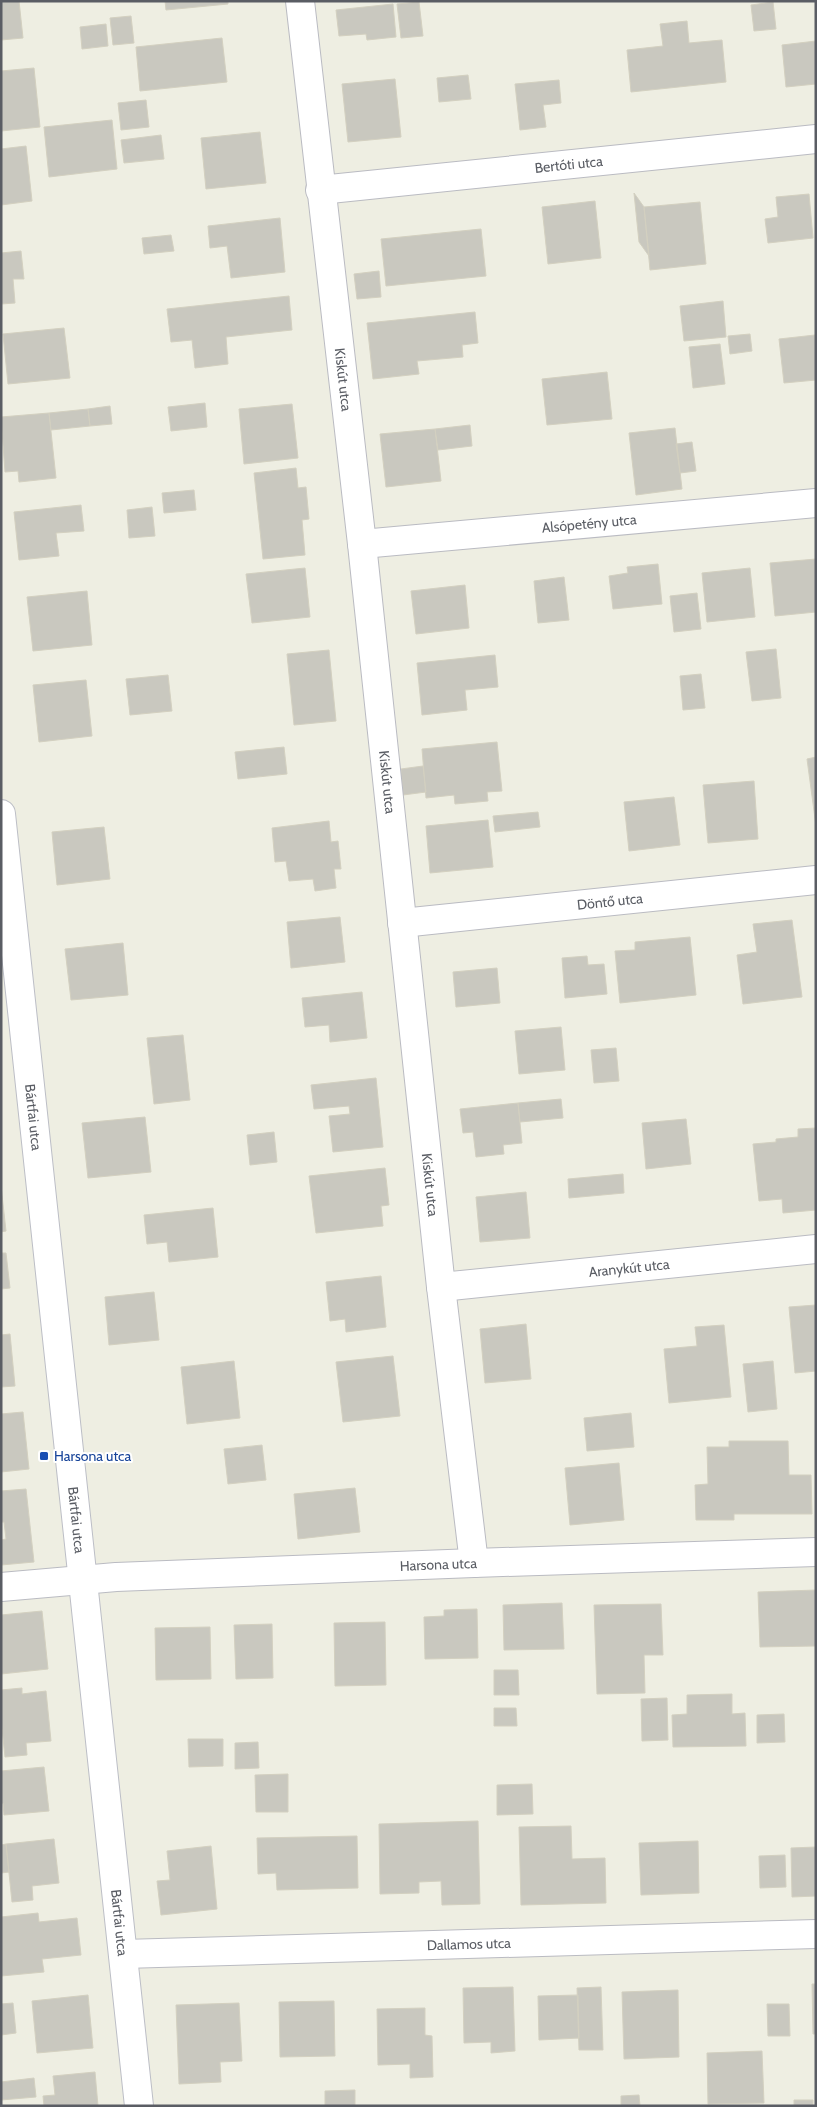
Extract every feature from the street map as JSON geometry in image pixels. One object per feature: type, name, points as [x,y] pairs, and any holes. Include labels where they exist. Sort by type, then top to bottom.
[{"type":"street","name":"Kiskút utca","points":[[300,1],[320,190],[362,544],[441,1287],[474,1563]]},
{"type":"street","name":"Bertóti utca","points":[[320,190],[816,139]]},
{"type":"street","name":"Alsópetény utca","points":[[362,544],[816,503]]},
{"type":"street","name":"Bártfai utca","points":[[1,814],[139,2106]]},
{"type":"street","name":"Döntő utca","points":[[402,923],[816,880]]},
{"type":"street","name":"Aranykút utca","points":[[441,1287],[816,1249]]},
{"type":"street","name":"Harsona utca","points":[[1,1587],[84,1578],[816,1552]]},
{"type":"street","name":"Dallamos utca","points":[[122,1954],[816,1934]]},
{"type":"building","points":[[1,1],[19,1],[23,38],[1,40]]},
{"type":"building","points":[[165,1],[228,1],[228,4],[166,10]]},
{"type":"building","points":[[419,2],[423,36],[401,38],[397,4]]},
{"type":"building","points":[[773,2],[776,29],[754,31],[751,5]]},
{"type":"building","points":[[393,4],[396,37],[367,40],[366,34],[339,36],[336,10]]},
{"type":"building","points":[[131,16],[134,43],[113,45],[110,18]]},
{"type":"building","points":[[687,21],[689,43],[722,40],[726,82],[631,92],[627,50],[663,46],[660,24]]},
{"type":"building","points":[[106,24],[108,46],[82,49],[80,27]]},
{"type":"building","points":[[222,38],[227,82],[140,91],[136,47]]},
{"type":"building","points":[[816,41],[816,84],[786,87],[782,45]]},
{"type":"building","points":[[34,68],[40,127],[1,131],[1,71]]},
{"type":"building","points":[[468,75],[471,99],[439,102],[437,78]]},
{"type":"building","points":[[395,79],[401,137],[348,142],[342,84]]},
{"type":"building","points":[[559,80],[561,103],[543,105],[546,127],[520,130],[515,84]]},
{"type":"building","points":[[146,100],[149,127],[121,130],[118,103]]},
{"type":"building","points":[[112,120],[117,169],[49,177],[44,127]]},
{"type":"building","points":[[260,132],[266,183],[206,189],[201,138]]},
{"type":"building","points":[[161,135],[164,159],[124,163],[121,140]]},
{"type":"building","points":[[26,146],[32,201],[1,205],[1,149]]},
{"type":"building","points":[[634,193],[644,207],[649,256],[639,242]]},
{"type":"building","points":[[809,194],[813,238],[768,243],[765,219],[778,217],[776,197]]},
{"type":"building","points":[[595,201],[601,258],[548,264],[542,207]]},
{"type":"building","points":[[700,202],[706,264],[650,270],[644,207]]},
{"type":"building","points":[[280,218],[285,272],[231,278],[227,246],[210,248],[208,226]]},
{"type":"building","points":[[481,229],[486,276],[386,286],[381,239]]},
{"type":"building","points":[[171,235],[174,251],[144,254],[142,238]]},
{"type":"building","points":[[21,251],[24,279],[13,279],[15,303],[1,304],[1,253]]},
{"type":"building","points":[[379,271],[381,297],[357,299],[354,274]]},
{"type":"building","points":[[289,296],[292,330],[226,337],[228,364],[195,368],[192,340],[171,342],[167,309]]},
{"type":"building","points":[[723,301],[726,337],[684,341],[680,306]]},
{"type":"building","points":[[475,312],[478,343],[462,345],[463,357],[417,361],[419,374],[373,379],[367,323]]},
{"type":"building","points":[[64,328],[70,378],[8,384],[3,334]]},
{"type":"building","points":[[750,334],[752,351],[730,354],[728,336]]},
{"type":"building","points":[[815,335],[816,380],[784,383],[779,339]]},
{"type":"building","points":[[720,344],[725,384],[693,388],[689,347]]},
{"type":"building","points":[[607,372],[612,419],[547,425],[542,379]]},
{"type":"building","points":[[205,403],[207,427],[171,431],[168,407]]},
{"type":"building","points":[[292,404],[298,458],[244,464],[239,409]]},
{"type":"building","points":[[110,406],[112,424],[90,426],[88,409]]},
{"type":"building","points":[[88,409],[90,426],[51,430],[49,413]]},
{"type":"building","points":[[49,413],[56,478],[19,482],[18,471],[5,472],[1,417]]},
{"type":"building","points":[[470,425],[472,446],[438,450],[435,429]]},
{"type":"building","points":[[675,428],[682,489],[636,495],[629,433]]},
{"type":"building","points":[[435,429],[441,481],[386,487],[380,434]]},
{"type":"building","points":[[692,442],[696,471],[680,473],[676,444]]},
{"type":"building","points":[[296,468],[298,488],[306,487],[309,519],[302,520],[305,555],[263,559],[254,473]]},
{"type":"building","points":[[194,490],[196,510],[164,513],[162,493]]},
{"type":"building","points":[[81,505],[84,531],[56,533],[59,556],[19,560],[14,512]]},
{"type":"building","points":[[152,507],[155,536],[129,538],[127,510]]},
{"type":"building","points":[[816,559],[816,612],[775,616],[770,563]]},
{"type":"building","points":[[658,564],[662,604],[613,609],[609,576],[628,573],[627,567]]},
{"type":"building","points":[[305,568],[310,617],[252,623],[246,574]]},
{"type":"building","points":[[750,568],[755,617],[707,622],[702,573]]},
{"type":"building","points":[[564,577],[569,620],[538,623],[534,581]]},
{"type":"building","points":[[465,585],[469,628],[416,634],[411,591]]},
{"type":"building","points":[[87,591],[92,645],[33,651],[27,597]]},
{"type":"building","points":[[697,593],[701,629],[674,632],[670,596]]},
{"type":"building","points":[[776,649],[781,698],[752,701],[746,652]]},
{"type":"building","points":[[329,650],[336,721],[294,725],[287,654]]},
{"type":"building","points":[[495,655],[498,687],[465,690],[467,710],[422,715],[417,663]]},
{"type":"building","points":[[701,674],[705,708],[683,710],[680,676]]},
{"type":"building","points":[[168,675],[172,711],[130,715],[126,679]]},
{"type":"building","points":[[86,680],[92,736],[39,742],[33,685]]},
{"type":"building","points":[[497,742],[502,791],[487,792],[488,801],[455,804],[454,795],[426,798],[422,749]]},
{"type":"building","points":[[284,747],[287,774],[238,779],[235,752]]},
{"type":"building","points":[[816,757],[816,826],[807,759]]},
{"type":"building","points":[[423,766],[426,792],[403,795],[401,769]]},
{"type":"building","points":[[754,781],[758,839],[708,843],[703,785]]},
{"type":"building","points":[[674,797],[680,845],[629,851],[624,802]]},
{"type":"building","points":[[538,812],[540,827],[495,832],[493,816]]},
{"type":"building","points":[[488,820],[493,867],[430,873],[426,826]]},
{"type":"building","points":[[329,821],[331,842],[338,841],[341,869],[334,869],[336,888],[315,891],[313,879],[289,881],[286,861],[275,862],[272,828]]},
{"type":"building","points":[[104,827],[110,879],[57,885],[52,832]]},
{"type":"building","points":[[340,917],[345,962],[291,968],[287,922]]},
{"type":"building","points":[[792,920],[802,997],[743,1004],[737,955],[757,952],[753,924]]},
{"type":"building","points":[[690,937],[696,995],[620,1003],[615,951],[635,950],[635,942]]},
{"type":"building","points":[[123,943],[128,995],[71,1000],[65,949]]},
{"type":"building","points":[[587,956],[588,965],[604,964],[607,994],[565,998],[562,958]]},
{"type":"building","points":[[497,968],[500,1003],[456,1007],[453,972]]},
{"type":"building","points":[[362,992],[367,1038],[330,1042],[329,1025],[305,1027],[302,998]]},
{"type":"building","points":[[561,1027],[565,1070],[519,1074],[515,1031]]},
{"type":"building","points":[[183,1035],[190,1100],[154,1104],[147,1038]]},
{"type":"building","points":[[616,1048],[619,1081],[594,1083],[591,1050]]},
{"type":"building","points":[[376,1078],[383,1147],[333,1152],[329,1116],[350,1114],[349,1106],[314,1109],[311,1085]]},
{"type":"building","points":[[561,1099],[563,1118],[520,1122],[518,1103]]},
{"type":"building","points":[[518,1103],[522,1143],[503,1145],[504,1154],[476,1157],[473,1132],[463,1133],[460,1109]]},
{"type":"building","points":[[145,1117],[151,1172],[88,1178],[82,1123]]},
{"type":"building","points":[[686,1119],[691,1164],[646,1169],[642,1123]]},
{"type":"building","points":[[816,1128],[816,1210],[783,1213],[782,1199],[759,1201],[753,1144],[776,1142],[776,1139],[798,1137],[798,1129]]},
{"type":"building","points":[[274,1132],[277,1162],[250,1165],[247,1135]]},
{"type":"building","points":[[385,1168],[389,1205],[381,1206],[383,1226],[316,1233],[309,1176]]},
{"type":"building","points":[[623,1174],[624,1193],[569,1198],[568,1179]]},
{"type":"building","points":[[1,1186],[6,1231],[1,1232]]},
{"type":"building","points":[[526,1192],[530,1238],[480,1242],[476,1197]]},
{"type":"building","points":[[213,1208],[218,1257],[169,1262],[167,1242],[147,1244],[144,1215]]},
{"type":"building","points":[[1,1253],[6,1253],[10,1288],[1,1289]]},
{"type":"building","points":[[381,1276],[386,1327],[346,1332],[345,1319],[330,1321],[326,1282]]},
{"type":"building","points":[[154,1292],[159,1340],[109,1345],[105,1297]]},
{"type":"building","points":[[816,1305],[816,1371],[795,1373],[789,1307]]},
{"type":"building","points":[[526,1324],[531,1379],[485,1383],[480,1329]]},
{"type":"building","points":[[724,1325],[731,1397],[669,1403],[664,1349],[697,1346],[695,1327]]},
{"type":"building","points":[[10,1334],[15,1386],[1,1387],[1,1335]]},
{"type":"building","points":[[393,1356],[400,1416],[343,1422],[336,1362]]},
{"type":"building","points":[[234,1361],[240,1418],[187,1424],[181,1367]]},
{"type":"building","points":[[773,1361],[777,1409],[748,1412],[743,1364]]},
{"type":"building","points":[[23,1412],[29,1469],[1,1472],[1,1414]]},
{"type":"building","points":[[631,1413],[634,1447],[587,1451],[584,1418]]},
{"type":"building","points":[[729,1441],[788,1441],[789,1475],[811,1475],[812,1514],[734,1514],[734,1520],[696,1520],[695,1485],[708,1484],[707,1447],[729,1447]]},
{"type":"building","points":[[262,1445],[266,1480],[228,1484],[224,1449]]},
{"type":"building","points":[[619,1463],[624,1520],[570,1525],[565,1468]]},
{"type":"building","points":[[355,1488],[360,1532],[298,1539],[294,1494]]},
{"type":"building","points":[[26,1489],[34,1562],[1,1565],[1,1540],[6,1539],[4,1522],[1,1522],[1,1491]]},
{"type":"building","points":[[816,1590],[816,1646],[760,1647],[758,1592]]},
{"type":"building","points":[[562,1603],[564,1649],[504,1650],[503,1605]]},
{"type":"building","points":[[661,1604],[663,1655],[644,1655],[645,1693],[597,1694],[594,1605]]},
{"type":"building","points":[[477,1609],[478,1658],[425,1659],[424,1617],[444,1616],[444,1610]]},
{"type":"building","points":[[42,1611],[48,1669],[1,1674],[1,1615]]},
{"type":"building","points":[[385,1622],[386,1685],[335,1686],[334,1623]]},
{"type":"building","points":[[272,1624],[273,1678],[236,1679],[234,1625]]},
{"type":"building","points":[[210,1627],[211,1679],[156,1680],[155,1628]]},
{"type":"building","points":[[494,1670],[518,1670],[519,1695],[494,1695]]},
{"type":"building","points":[[22,1688],[22,1694],[46,1691],[51,1741],[26,1743],[27,1755],[5,1757],[1,1719],[1,1690]]},
{"type":"building","points":[[732,1694],[732,1714],[745,1713],[746,1746],[673,1747],[672,1715],[687,1714],[687,1695]]},
{"type":"building","points":[[667,1698],[668,1740],[642,1741],[641,1699]]},
{"type":"building","points":[[494,1708],[516,1708],[517,1726],[494,1726]]},
{"type":"building","points":[[784,1714],[785,1742],[757,1743],[757,1715]]},
{"type":"building","points":[[188,1739],[223,1739],[223,1766],[189,1767]]},
{"type":"building","points":[[258,1742],[259,1768],[235,1769],[235,1743]]},
{"type":"building","points":[[44,1767],[49,1811],[4,1815],[3,1803],[1,1804],[1,1771]]},
{"type":"building","points":[[288,1774],[288,1812],[256,1812],[255,1775]]},
{"type":"building","points":[[532,1784],[533,1814],[497,1815],[497,1785]]},
{"type":"building","points":[[478,1821],[480,1904],[442,1905],[441,1881],[419,1882],[419,1893],[380,1894],[379,1824]]},
{"type":"building","points":[[571,1826],[572,1859],[605,1858],[606,1903],[521,1905],[519,1827]]},
{"type":"building","points":[[357,1836],[358,1888],[277,1890],[276,1873],[258,1874],[257,1838]]},
{"type":"building","points":[[54,1839],[59,1883],[32,1886],[33,1900],[12,1902],[6,1844]]},
{"type":"building","points":[[698,1841],[699,1893],[641,1895],[639,1843]]},
{"type":"building","points":[[6,1844],[9,1872],[1,1873],[1,1845]]},
{"type":"building","points":[[211,1846],[217,1909],[161,1915],[157,1881],[170,1880],[167,1851]]},
{"type":"building","points":[[816,1847],[816,1896],[792,1897],[791,1848]]},
{"type":"building","points":[[785,1855],[786,1887],[760,1888],[759,1856]]},
{"type":"building","points":[[38,1913],[39,1922],[77,1918],[81,1955],[42,1959],[44,1972],[1,1976],[1,1917]]},
{"type":"building","points":[[812,1984],[816,1984],[816,2034],[813,2034]]},
{"type":"building","points":[[513,1987],[515,2051],[491,2053],[491,2042],[464,2043],[463,1988]]},
{"type":"building","points":[[601,1987],[603,2050],[579,2050],[577,1988]]},
{"type":"building","points":[[678,1990],[679,2057],[624,2059],[622,1992]]},
{"type":"building","points":[[88,1995],[93,2048],[37,2053],[32,2001]]},
{"type":"building","points":[[578,1995],[579,2038],[539,2040],[538,1996]]},
{"type":"building","points":[[334,2001],[335,2056],[280,2057],[279,2002]]},
{"type":"building","points":[[13,2003],[16,2033],[1,2035],[1,2004]]},
{"type":"building","points":[[239,2003],[242,2061],[220,2062],[221,2082],[179,2084],[176,2005]]},
{"type":"building","points":[[767,2004],[789,2004],[790,2036],[768,2036]]},
{"type":"building","points":[[425,2008],[425,2035],[432,2036],[433,2077],[410,2078],[410,2064],[378,2065],[377,2009]]},
{"type":"building","points":[[762,2051],[764,2103],[708,2104],[707,2053]]},
{"type":"building","points":[[95,2072],[98,2106],[44,2106],[43,2096],[55,2095],[53,2076]]},
{"type":"building","points":[[34,2078],[36,2097],[1,2100],[1,2082]]},
{"type":"building","points":[[355,2090],[355,2106],[325,2106],[325,2091]]},
{"type":"building","points":[[639,2095],[640,2106],[621,2106],[621,2096]]},
{"type":"building","points":[[794,2100],[813,2100],[813,2106],[794,2106]]},
{"type":"place","name":"Harsona utca","points":[[44,1456]]}]
